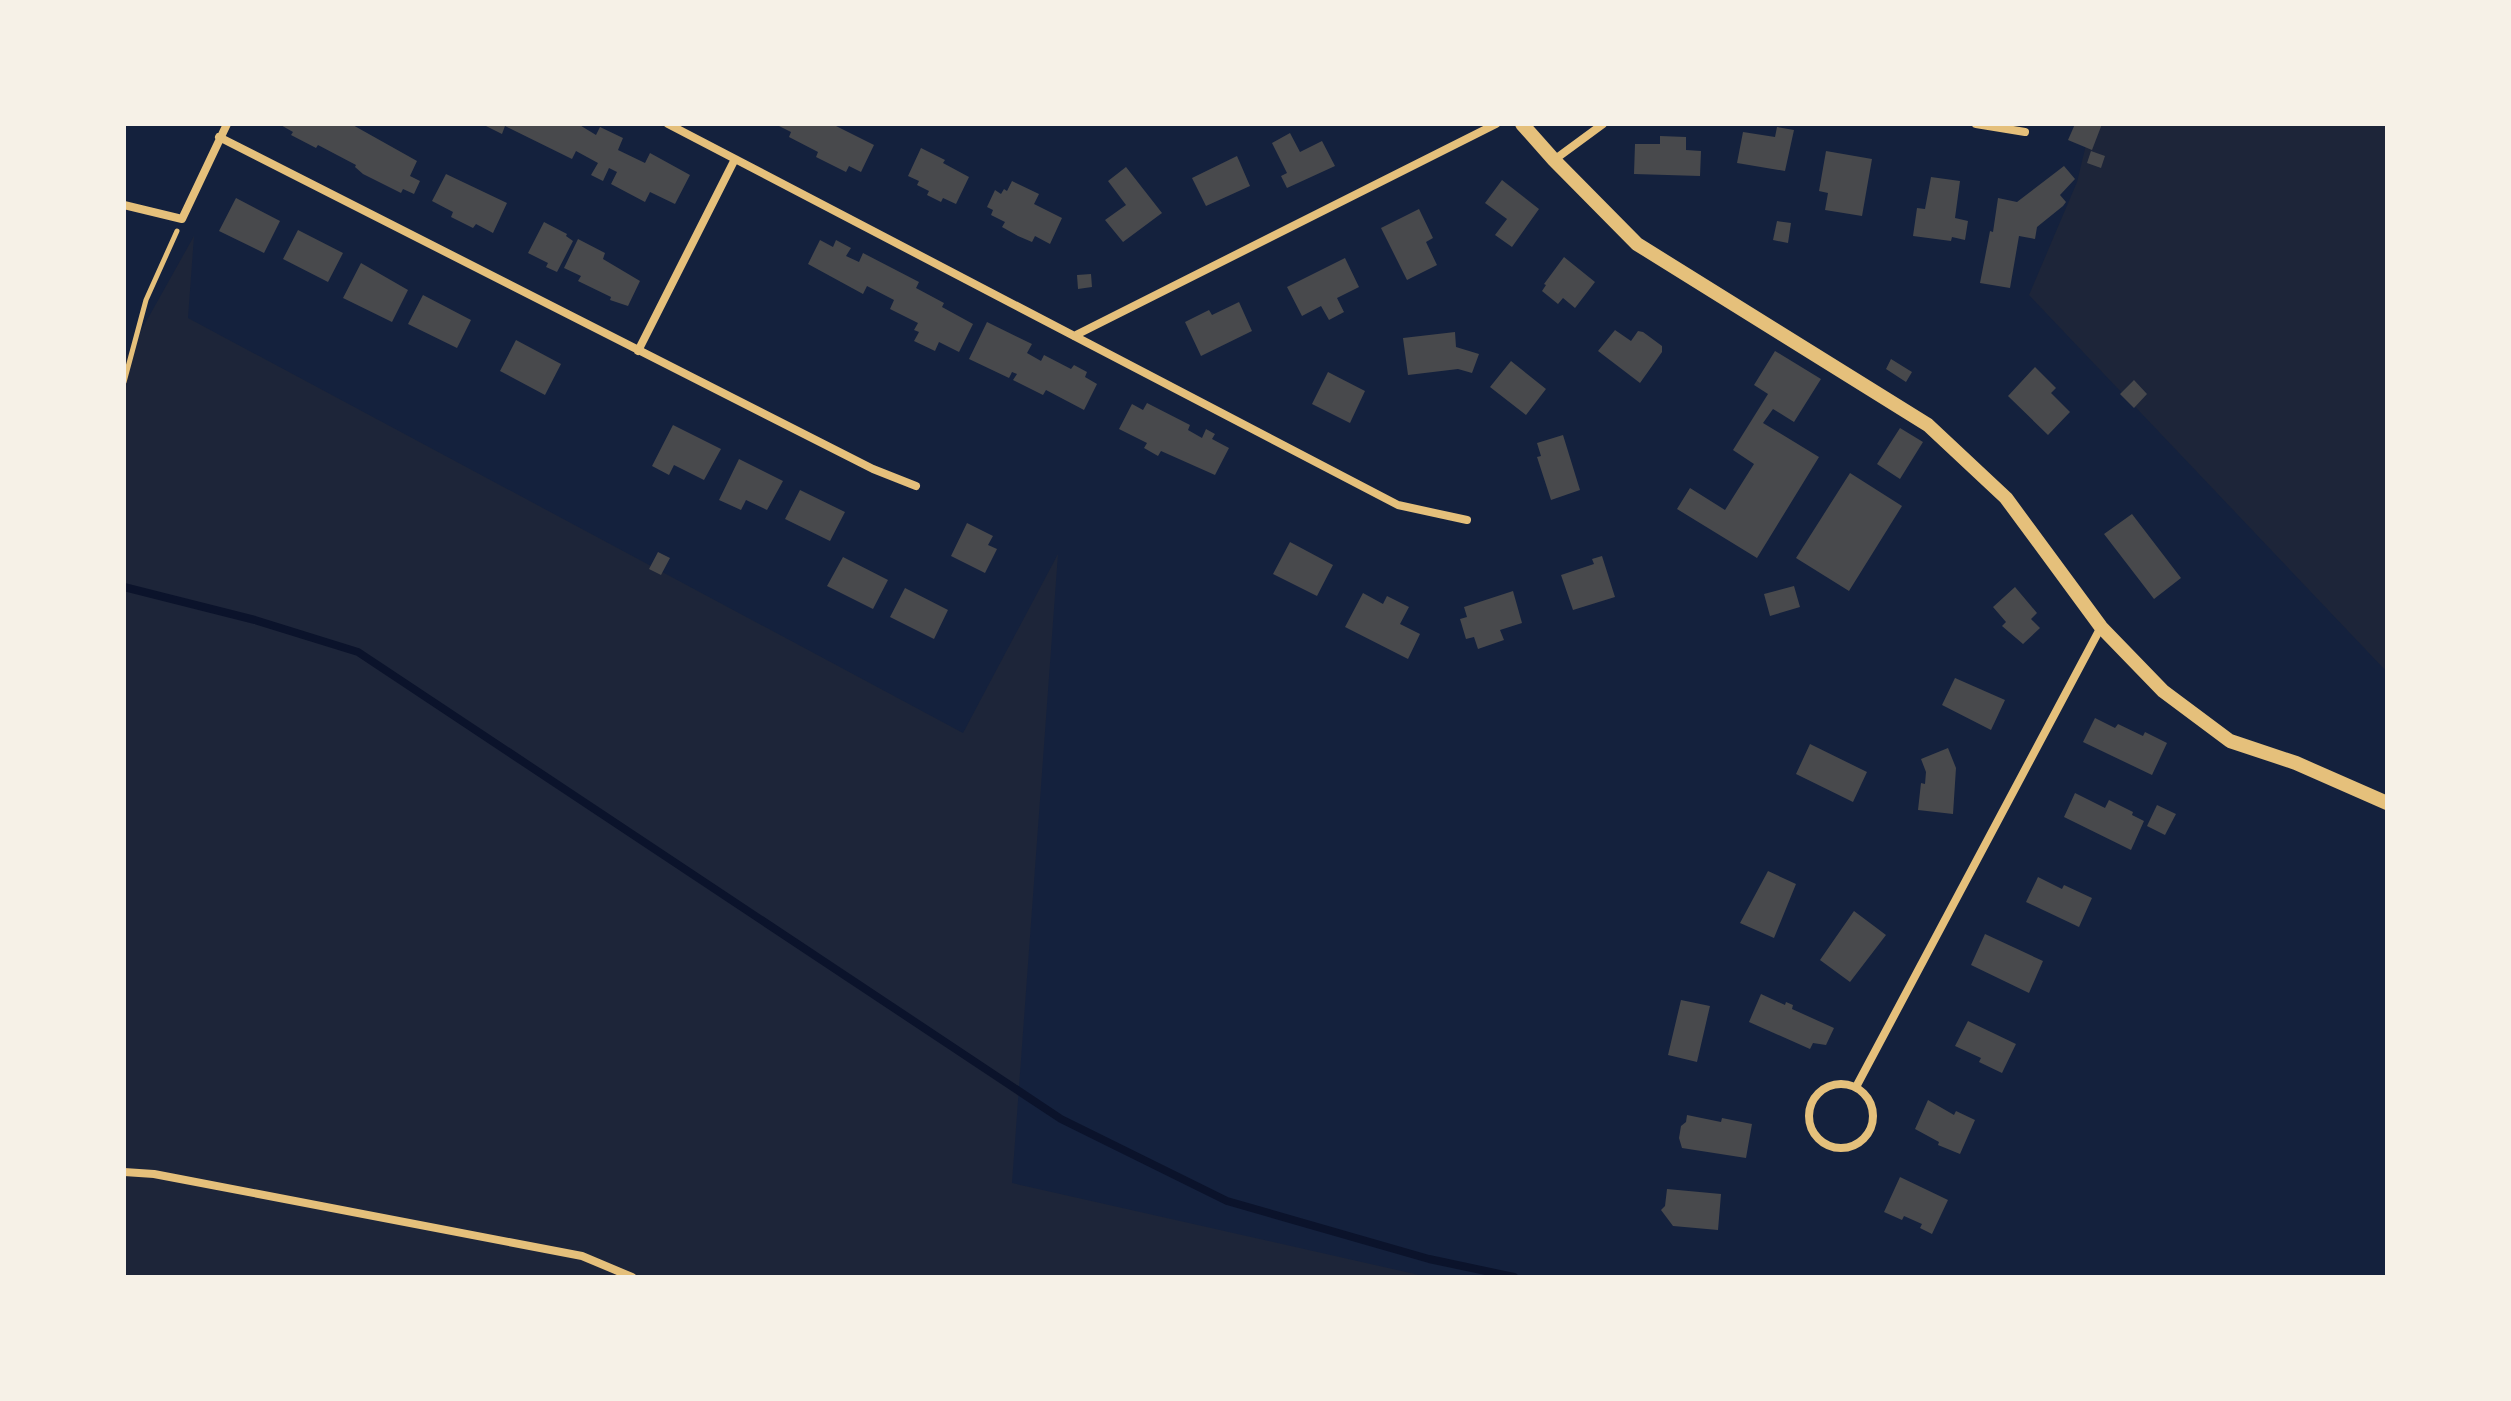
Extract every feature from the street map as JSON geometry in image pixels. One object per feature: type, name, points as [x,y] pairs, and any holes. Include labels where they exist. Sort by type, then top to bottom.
[{"type":"street","points":[[124,205],[182,219],[227,124]]},
{"type":"street","points":[[668,124],[1398,505],[1467,520]]},
{"type":"street","points":[[1074,336],[1496,124]]},
{"type":"street","points":[[1522,124],[1637,244],[1928,425],[2006,498],[2101,627],[2163,691],[2230,741],[2296,763],[2387,803]]},
{"type":"street","points":[[1554,160],[1603,124]]},
{"type":"street","points":[[1976,124],[2025,132]]},
{"type":"street","points":[[219,137],[873,469],[916,486]]},
{"type":"street","points":[[638,351],[735,159]]},
{"type":"street","points":[[1856,1087],[2101,627]]},
{"type":"street","points":[[1843,1083],[1856,1087],[1865,1093],[1872,1105],[1873,1122],[1867,1135],[1856,1145],[1846,1148],[1829,1146],[1815,1136],[1810,1127],[1811,1103],[1818,1092],[1829,1085],[1843,1083]]},
{"type":"street","points":[[124,1172],[154,1174],[582,1256],[632,1277]]},
{"type":"path","points":[[124,382],[146,300],[182,219]]},
{"type":"shaded area","points":[[2091,124],[2387,124],[2387,672],[2029,295],[2077,182]]},
{"type":"shaded area","points":[[194,236],[188,318],[963,733],[1058,554],[1012,1183],[1428,1277],[124,1277],[124,361]]},
{"type":"building","points":[[279,124],[351,124],[417,161],[410,176],[420,181],[414,194],[403,189],[401,193],[363,174],[356,165],[291,135],[293,132]]},
{"type":"building","points":[[482,124],[578,124],[596,135],[600,127],[623,138],[618,150],[645,163],[650,153],[690,175],[675,204],[650,192],[645,202],[611,184],[617,172],[609,168],[603,181],[591,175],[598,163],[576,151],[572,159],[505,126],[502,134]]},
{"type":"building","points":[[775,124],[832,124],[874,145],[861,172],[849,166],[846,172],[816,157],[818,152],[789,137],[791,132]]},
{"type":"building","points":[[2075,124],[2102,124],[2092,150],[2068,140]]},
{"type":"building","points":[[1777,127],[1794,130],[1785,171],[1737,163],[1743,132],[1775,137]]},
{"type":"building","points":[[1290,133],[1300,152],[1322,141],[1335,166],[1287,188],[1281,176],[1287,173],[1272,143]]},
{"type":"building","points":[[1660,136],[1686,137],[1686,150],[1701,151],[1700,176],[1634,174],[1635,144],[1660,144]]},
{"type":"building","points":[[921,148],[969,177],[956,204],[943,198],[941,202],[927,195],[929,191],[917,185],[919,181],[908,176]]},
{"type":"building","points":[[1826,151],[1872,159],[1862,216],[1825,210],[1828,193],[1819,191]]},
{"type":"building","points":[[2091,151],[2105,156],[2101,168],[2087,163]]},
{"type":"building","points":[[1237,156],[1250,186],[1206,206],[1192,178]]},
{"type":"building","points":[[2064,166],[2075,179],[2060,195],[2066,202],[2037,227],[2035,239],[2019,236],[2010,288],[1980,283],[1998,198],[2017,202]]},
{"type":"building","points":[[1126,167],[1162,213],[1123,242],[1105,220],[1126,205],[1108,181]]},
{"type":"building","points":[[446,174],[507,203],[493,233],[476,224],[473,228],[451,217],[453,212],[432,201]]},
{"type":"building","points":[[1931,177],[1960,181],[1955,218],[1968,221],[1965,240],[1913,236],[1917,208],[1925,209]]},
{"type":"building","points":[[1502,180],[1539,209],[1512,247],[1495,235],[1507,219],[1485,203]]},
{"type":"building","points":[[1012,181],[1039,194],[1034,204],[1062,218],[1050,244],[1035,236],[1032,242],[1018,236],[1002,227],[1005,222],[991,215],[993,210],[987,207],[995,190],[1001,194],[1004,189],[1007,191]]},
{"type":"building","points":[[236,198],[280,221],[264,253],[219,231]]},
{"type":"building","points":[[1419,209],[1433,238],[1426,242],[1437,265],[1407,280],[1381,228]]},
{"type":"building","points":[[1777,221],[1791,223],[1788,243],[1773,240]]},
{"type":"building","points":[[544,222],[567,234],[573,241],[557,272],[546,267],[548,263],[528,253]]},
{"type":"building","points":[[298,230],[343,253],[328,282],[283,259]]},
{"type":"building","points":[[578,239],[605,253],[603,259],[640,281],[628,306],[610,300],[611,297],[578,281],[581,276],[564,268]]},
{"type":"building","points":[[820,240],[833,247],[836,240],[851,248],[846,256],[859,262],[863,253],[919,282],[916,288],[973,324],[959,352],[939,342],[935,351],[914,341],[919,332],[914,330],[918,323],[890,309],[894,300],[867,286],[863,294],[808,264]]},
{"type":"building","points":[[1564,257],[1595,282],[1575,308],[1563,298],[1558,304],[1542,291]]},
{"type":"building","points":[[1345,258],[1359,287],[1337,298],[1344,312],[1329,320],[1321,306],[1302,316],[1287,287]]},
{"type":"building","points":[[361,263],[408,290],[392,322],[343,298]]},
{"type":"building","points":[[1091,274],[1092,287],[1078,289],[1077,275]]},
{"type":"building","points":[[423,295],[471,320],[457,348],[408,324]]},
{"type":"building","points":[[1239,302],[1252,331],[1201,356],[1185,322],[1209,310],[1212,315]]},
{"type":"building","points":[[987,322],[1032,344],[1027,353],[1041,361],[1044,355],[1071,369],[1074,365],[1087,372],[1085,377],[1097,384],[1084,410],[1046,390],[1043,395],[1013,380],[1017,374],[1012,372],[1009,378],[969,359]]},
{"type":"building","points":[[1615,330],[1631,341],[1638,331],[1643,332],[1662,346],[1662,352],[1640,383],[1598,351]]},
{"type":"building","points":[[1455,332],[1456,347],[1479,354],[1472,373],[1458,369],[1408,375],[1403,338]]},
{"type":"building","points":[[516,340],[561,364],[545,395],[500,371]]},
{"type":"building","points":[[1775,351],[1821,379],[1794,422],[1773,409],[1763,423],[1819,457],[1757,558],[1677,509],[1690,488],[1725,510],[1754,464],[1733,450],[1768,394],[1754,385]]},
{"type":"building","points":[[1891,359],[1912,372],[1906,382],[1886,369]]},
{"type":"building","points":[[1511,361],[1546,389],[1526,415],[1490,387]]},
{"type":"building","points":[[2035,367],[2056,388],[2051,393],[2070,412],[2048,435],[2008,396]]},
{"type":"building","points":[[1328,372],[1365,391],[1350,423],[1312,404]]},
{"type":"building","points":[[2134,380],[2147,394],[2134,408],[2120,394]]},
{"type":"building","points":[[1147,403],[1190,425],[1188,430],[1202,438],[1206,429],[1215,434],[1212,439],[1229,448],[1215,475],[1161,451],[1158,456],[1144,448],[1147,443],[1119,429],[1132,404],[1143,410]]},
{"type":"building","points":[[673,425],[721,449],[704,480],[674,465],[669,475],[652,466]]},
{"type":"building","points":[[1900,428],[1923,442],[1900,479],[1877,464]]},
{"type":"building","points":[[1563,435],[1580,490],[1551,500],[1537,457],[1541,456],[1537,443]]},
{"type":"building","points":[[739,459],[783,481],[767,510],[746,500],[741,510],[719,500]]},
{"type":"building","points":[[1850,473],[1902,506],[1849,591],[1796,558]]},
{"type":"building","points":[[800,490],[845,512],[830,541],[785,519]]},
{"type":"building","points":[[2132,514],[2181,578],[2154,599],[2104,534]]},
{"type":"building","points":[[967,523],[993,536],[988,545],[997,549],[985,573],[951,556]]},
{"type":"building","points":[[1290,542],[1333,565],[1317,596],[1273,574]]},
{"type":"building","points":[[658,552],[670,558],[661,575],[649,569]]},
{"type":"building","points":[[1602,556],[1615,597],[1573,610],[1561,575],[1594,564],[1592,559]]},
{"type":"building","points":[[843,557],[888,580],[873,609],[827,586]]},
{"type":"building","points":[[1794,586],[1800,607],[1770,616],[1764,594]]},
{"type":"building","points":[[2015,587],[2037,613],[2031,619],[2040,628],[2023,644],[2002,626],[2006,622],[1993,607]]},
{"type":"building","points":[[905,588],[948,610],[934,639],[890,617]]},
{"type":"building","points":[[1513,591],[1522,623],[1500,630],[1504,640],[1478,649],[1474,637],[1466,639],[1460,619],[1467,617],[1464,607]]},
{"type":"building","points":[[1363,593],[1383,604],[1387,596],[1409,607],[1400,624],[1420,634],[1408,659],[1345,627]]},
{"type":"building","points":[[1955,678],[2005,700],[1991,730],[1942,705]]},
{"type":"building","points":[[2095,718],[2115,728],[2118,724],[2143,736],[2145,732],[2167,743],[2152,775],[2083,742]]},
{"type":"building","points":[[1810,744],[1867,772],[1853,802],[1796,774]]},
{"type":"building","points":[[1948,748],[1956,768],[1953,814],[1918,810],[1921,783],[1925,784],[1926,772],[1921,759]]},
{"type":"building","points":[[2075,793],[2105,808],[2109,800],[2144,821],[2131,850],[2064,817]]},
{"type":"building","points":[[2157,805],[2176,814],[2165,835],[2147,826]]},
{"type":"building","points":[[1768,871],[1796,884],[1774,938],[1740,923]]},
{"type":"building","points":[[2038,877],[2062,889],[2064,885],[2092,898],[2079,927],[2026,902]]},
{"type":"building","points":[[1854,911],[1886,935],[1850,982],[1820,960]]},
{"type":"building","points":[[1985,934],[2043,961],[2029,993],[1971,965]]},
{"type":"building","points":[[1761,994],[1785,1005],[1786,1002],[1793,1005],[1792,1009],[1834,1028],[1826,1045],[1813,1043],[1810,1049],[1749,1022]]},
{"type":"building","points":[[1681,1000],[1710,1006],[1697,1062],[1668,1055]]},
{"type":"building","points":[[1968,1021],[2016,1044],[2002,1073],[1979,1062],[1981,1058],[1955,1046]]},
{"type":"building","points":[[1928,1100],[1954,1115],[1956,1111],[1975,1120],[1960,1154],[1938,1145],[1939,1142],[1915,1129]]},
{"type":"building","points":[[1687,1115],[1752,1124],[1746,1158],[1682,1148],[1679,1138]]},
{"type":"building","points":[[1900,1177],[1948,1200],[1932,1234],[1920,1228],[1922,1224],[1884,1212]]},
{"type":"building","points":[[1667,1189],[1721,1194],[1718,1230],[1673,1226],[1661,1210],[1665,1206]]},
{"type":"waterway","points":[[124,587],[255,620],[358,652],[1061,1119],[1227,1201],[1429,1259],[1514,1277]]}]
